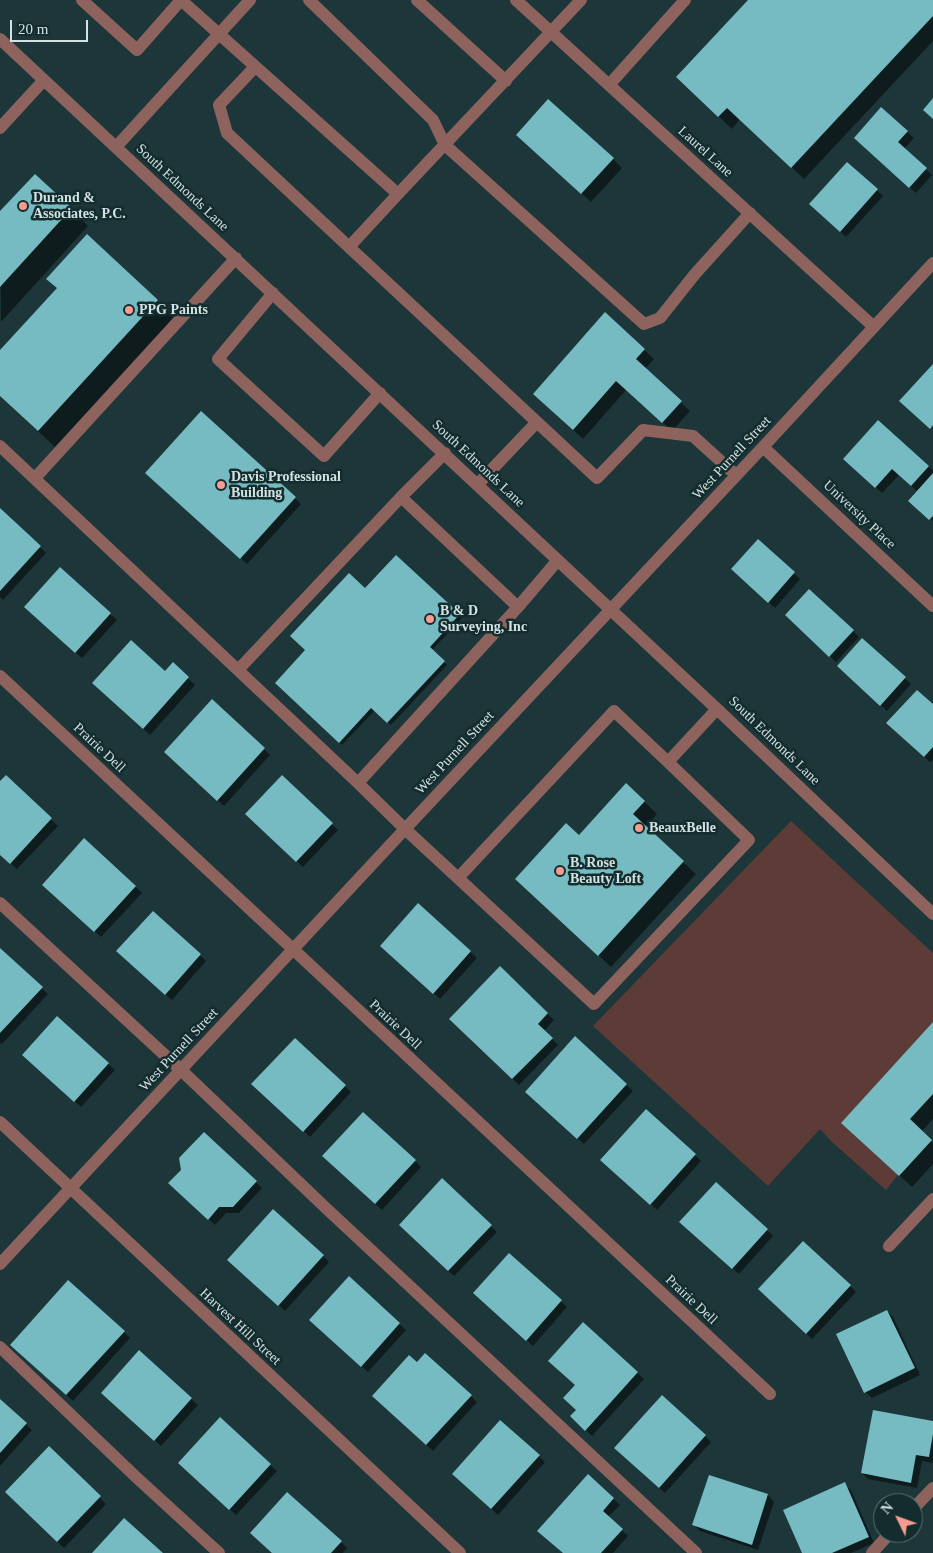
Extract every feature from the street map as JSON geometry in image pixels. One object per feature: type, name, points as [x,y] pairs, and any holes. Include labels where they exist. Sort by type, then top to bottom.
[{"type":"street","points":[[82,0],[137,50],[181,0],[398,194]]},
{"type":"street","points":[[116,147],[250,0]]},
{"type":"street","points":[[309,0],[433,120],[445,145],[644,324],[660,318],[695,274],[750,213]]},
{"type":"street","points":[[418,0],[506,81]]},
{"type":"street","name":"Laurel Lane","points":[[516,0],[874,327]]},
{"type":"street","points":[[349,247],[581,0]]},
{"type":"street","points":[[610,85],[685,0]]},
{"type":"street","name":"South Edmonds Lane","points":[[0,39],[718,709],[933,914]]},
{"type":"street","points":[[256,68],[219,105],[227,134],[597,478],[643,430],[693,436],[736,475]]},
{"type":"street","points":[[0,128],[44,80]]},
{"type":"street","points":[[35,478],[236,258]]},
{"type":"street","name":"West Purnell Street","points":[[0,1264],[933,263]]},
{"type":"street","points":[[273,293],[218,359],[324,456],[380,394]]},
{"type":"street","points":[[478,484],[537,422]]},
{"type":"street","points":[[0,446],[405,829],[594,1004],[748,840],[614,711],[458,878]]},
{"type":"street","name":"University Place","points":[[763,447],[933,606]]},
{"type":"street","points":[[238,670],[445,453]]},
{"type":"street","points":[[401,497],[518,607]]},
{"type":"street","points":[[358,783],[518,607],[558,560]]},
{"type":"street","name":"Prairie Dell","points":[[0,676],[770,1394]]},
{"type":"street","points":[[668,762],[718,709]]},
{"type":"street","points":[[0,904],[181,1070],[328,1210],[696,1553]]},
{"type":"street","name":"Harvest Hill Street","points":[[0,1122],[460,1553]]},
{"type":"street","points":[[889,1246],[933,1199]]},
{"type":"street","points":[[0,1347],[136,1477],[219,1553]]},
{"type":"street","points":[[923,1498],[933,1488]]},
{"type":"street","points":[[872,1553],[881,1543]]},
{"type":"shaded area","points":[[791,821],[933,953],[933,1029],[849,1123],[900,1172],[886,1190],[820,1129],[768,1186],[593,1026]]},
{"type":"building","points":[[748,0],[933,0],[933,16],[791,168],[727,108],[718,117],[676,77]]},
{"type":"building","points":[[933,98],[933,119],[923,110]]},
{"type":"building","points":[[548,99],[614,158],[581,194],[516,135]]},
{"type":"building","points":[[881,107],[908,131],[898,142],[927,168],[909,188],[854,138]]},
{"type":"building","points":[[847,162],[878,189],[840,232],[809,204]]},
{"type":"building","points":[[35,174],[72,208],[0,287],[0,211]]},
{"type":"building","points":[[87,234],[158,300],[38,431],[0,396],[0,350],[57,288],[46,279]]},
{"type":"building","points":[[605,312],[645,349],[636,359],[682,401],[662,423],[616,381],[573,430],[533,394]]},
{"type":"building","points":[[933,364],[933,425],[930,429],[899,401]]},
{"type":"building","name":"Davis Professional Building","points":[[201,411],[296,497],[240,559],[145,473]]},
{"type":"building","points":[[878,420],[929,466],[911,486],[892,469],[875,488],[843,459]]},
{"type":"building","points":[[933,473],[933,516],[929,520],[908,501]]},
{"type":"building","points":[[0,508],[41,546],[0,591]]},
{"type":"building","points":[[758,539],[795,572],[768,603],[731,569]]},
{"type":"building","points":[[396,555],[460,614],[430,647],[445,661],[387,723],[371,708],[339,743],[275,683],[305,650],[290,636],[349,573],[365,588]]},
{"type":"building","points":[[60,567],[111,613],[75,653],[24,607]]},
{"type":"building","points":[[809,589],[854,630],[829,657],[785,615]]},
{"type":"building","points":[[862,638],[906,677],[880,706],[837,666]]},
{"type":"building","points":[[131,640],[165,671],[173,662],[189,677],[143,729],[92,683]]},
{"type":"building","points":[[917,690],[933,704],[933,747],[924,757],[886,723]]},
{"type":"building","points":[[212,699],[265,748],[217,801],[164,752]]},
{"type":"building","points":[[6,775],[52,818],[10,864],[0,855],[0,781]]},
{"type":"building","points":[[282,775],[333,823],[296,862],[245,814]]},
{"type":"building","points":[[626,783],[645,801],[633,814],[684,861],[598,956],[515,879],[566,823],[579,835]]},
{"type":"building","points":[[84,838],[136,886],[94,932],[42,885]]},
{"type":"building","points":[[418,903],[471,951],[433,994],[380,946]]},
{"type":"building","points":[[153,911],[201,954],[165,995],[116,951]]},
{"type":"building","points":[[0,948],[43,987],[0,1033]]},
{"type":"building","points":[[500,966],[548,1013],[538,1024],[553,1038],[512,1079],[449,1019]]},
{"type":"building","points":[[57,1016],[109,1063],[74,1102],[22,1055]]},
{"type":"building","points":[[933,1022],[933,1094],[910,1119],[932,1140],[899,1176],[841,1123]]},
{"type":"building","points":[[575,1036],[627,1084],[577,1139],[525,1092]]},
{"type":"building","points":[[295,1038],[346,1085],[303,1132],[251,1084]]},
{"type":"building","points":[[646,1109],[696,1154],[650,1205],[600,1160]]},
{"type":"building","points":[[363,1112],[416,1160],[375,1204],[322,1156]]},
{"type":"building","points":[[204,1132],[257,1181],[233,1207],[219,1207],[208,1220],[168,1183],[181,1170],[179,1158]]},
{"type":"building","points":[[442,1178],[492,1225],[448,1271],[399,1225]]},
{"type":"building","points":[[716,1182],[768,1229],[732,1269],[679,1222]]},
{"type":"building","points":[[273,1209],[324,1255],[278,1306],[227,1260]]},
{"type":"building","points":[[803,1241],[851,1285],[806,1334],[758,1289]]},
{"type":"building","points":[[509,1253],[562,1300],[526,1341],[473,1293]]},
{"type":"building","points":[[349,1276],[400,1323],[361,1367],[309,1320]]},
{"type":"building","points":[[68,1280],[125,1331],[66,1395],[10,1345]]},
{"type":"building","points":[[887,1310],[915,1368],[864,1393],[836,1334]]},
{"type":"building","points":[[583,1322],[638,1372],[585,1431],[570,1416],[576,1410],[563,1398],[575,1385],[548,1361]]},
{"type":"building","points":[[139,1350],[192,1398],[154,1441],[101,1393]]},
{"type":"building","points":[[425,1353],[472,1395],[426,1445],[372,1396],[409,1355],[417,1362]]},
{"type":"building","points":[[662,1395],[706,1435],[659,1488],[614,1448]]},
{"type":"building","points":[[0,1399],[27,1423],[0,1453]]},
{"type":"building","points":[[873,1410],[933,1421],[929,1457],[916,1455],[911,1483],[861,1473]]},
{"type":"building","points":[[220,1417],[271,1464],[229,1510],[178,1463]]},
{"type":"building","points":[[500,1420],[540,1455],[491,1509],[452,1474]]},
{"type":"building","points":[[49,1446],[101,1496],[57,1542],[5,1492]]},
{"type":"building","points":[[588,1474],[614,1498],[603,1511],[623,1529],[601,1553],[563,1553],[537,1531]]},
{"type":"building","points":[[709,1475],[768,1494],[752,1545],[692,1525]]},
{"type":"building","points":[[845,1482],[869,1537],[832,1553],[802,1553],[783,1510]]},
{"type":"building","points":[[287,1492],[342,1541],[331,1553],[272,1553],[250,1533]]},
{"type":"building","points":[[124,1518],[163,1553],[92,1553]]},
{"type":"place","name":"Durand & Associates, P.C.","points":[[23,206]]},
{"type":"place","name":"PPG Paints","points":[[129,310]]},
{"type":"place","name":"Davis Professional Building","points":[[221,485]]},
{"type":"place","name":"B & D Surveying, Inc","points":[[430,619]]},
{"type":"place","name":"BeauxBelle","points":[[639,828]]},
{"type":"place","name":"B. Rose Beauty Loft","points":[[560,871]]}]
